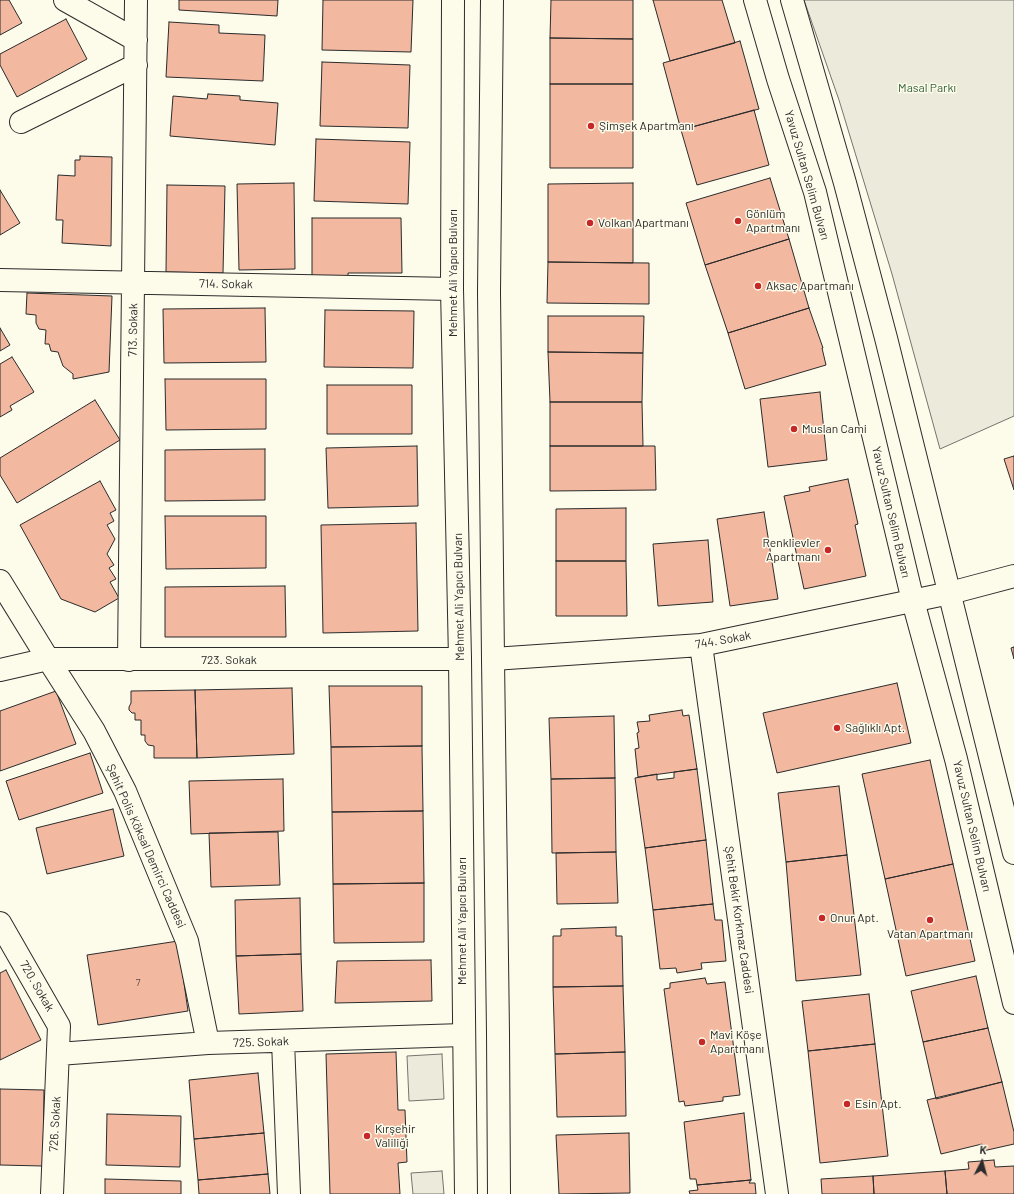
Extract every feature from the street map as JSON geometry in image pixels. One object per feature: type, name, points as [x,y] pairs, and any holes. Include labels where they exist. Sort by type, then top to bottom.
[{"type":"main road","points":[[65,0],[136,40]]},
{"type":"main road","name":"713. Sokak","points":[[129,660],[136,0]]},
{"type":"main road","name":"Mehmet Ali Yapıcı Bulvarı","points":[[453,0],[452,289],[460,659],[463,1035],[466,1194]]},
{"type":"main road","points":[[492,0],[490,292],[499,1194]]},
{"type":"main road","name":"Yavuz Sultan Selim Bulvarı","points":[[755,0],[778,79],[815,192],[913,601],[956,759],[1014,1003]]},
{"type":"main road","points":[[792,0],[845,183],[886,338],[1014,852]]},
{"type":"main road","points":[[21,122],[136,65]]},
{"type":"main road","name":"714. Sokak","points":[[0,280],[452,289]]},
{"type":"main road","name":"744. Sokak","points":[[493,659],[701,645],[950,593],[1014,576]]},
{"type":"main road","name":"Şehit Polis Köksal Demirci Caddesi","points":[[0,581],[94,731],[130,805],[187,941],[208,1043]]},
{"type":"main road","name":"Şehit Bekir Korkmaz Caddesi","points":[[701,645],[776,1194]]},
{"type":"main road","name":"723. Sokak","points":[[0,670],[48,659],[460,659]]},
{"type":"main road","name":"720. Sokak","points":[[0,923],[59,1026],[58,1054]]},
{"type":"main road","name":"725. Sokak","points":[[58,1054],[208,1043],[463,1035]]},
{"type":"main road","points":[[283,1041],[289,1194]]},
{"type":"main road","name":"726. Sokak","points":[[52,1194],[58,1054]]},
{"type":"green space","name":"Masal Parkı","points":[[804,0],[1014,0],[1014,416],[940,449],[892,274],[839,100]]},
{"type":"green space","points":[[442,1054],[444,1099],[409,1101],[407,1056]]},
{"type":"green space","points":[[442,1171],[444,1194],[413,1194],[411,1173]]},
{"type":"building","points":[[0,0],[9,0],[22,23],[0,35]]},
{"type":"building","points":[[179,0],[278,0],[277,16],[179,10]]},
{"type":"building","points":[[323,0],[413,0],[411,52],[322,50]]},
{"type":"building","points":[[551,0],[633,0],[633,39],[550,38]]},
{"type":"building","points":[[653,0],[722,0],[735,43],[670,61]]},
{"type":"building","points":[[66,19],[87,59],[17,97],[0,65],[0,54]]},
{"type":"building","points":[[169,22],[219,25],[219,33],[265,35],[263,81],[166,77]]},
{"type":"building","points":[[550,38],[633,39],[633,84],[550,84]]},
{"type":"building","points":[[740,41],[759,109],[681,130],[663,63]]},
{"type":"building","points":[[322,62],[410,65],[408,128],[320,126]]},
{"type":"building","name":"Şimşek Apartmanı","points":[[550,84],[633,84],[633,168],[550,168]]},
{"type":"building","points":[[208,94],[240,96],[240,100],[278,103],[275,145],[170,136],[173,96],[207,99]]},
{"type":"building","points":[[754,110],[769,165],[697,185],[681,130]]},
{"type":"building","points":[[316,139],[410,142],[408,204],[314,201]]},
{"type":"building","points":[[80,156],[112,157],[111,246],[62,243],[63,220],[56,220],[58,175],[75,176],[75,160],[80,160]]},
{"type":"building","name":"Gönlüm Apartmanı","points":[[770,178],[789,239],[705,265],[686,203]]},
{"type":"building","points":[[294,183],[295,269],[239,270],[237,184]]},
{"type":"building","name":"Volkan Apartmanı","points":[[633,183],[633,263],[548,262],[548,184]]},
{"type":"building","points":[[167,185],[225,186],[223,273],[166,272]]},
{"type":"building","points":[[0,190],[20,223],[0,235]]},
{"type":"building","points":[[312,218],[401,218],[402,273],[348,273],[348,281],[312,281]]},
{"type":"building","name":"Aksaç Apartmanı","points":[[789,239],[809,308],[728,333],[705,265]]},
{"type":"building","points":[[548,262],[649,263],[649,304],[547,303]]},
{"type":"building","points":[[27,293],[112,296],[109,372],[73,379],[73,374],[63,366],[58,352],[51,351],[49,344],[45,344],[46,330],[39,329],[36,323],[36,315],[26,314]]},
{"type":"building","points":[[265,308],[266,362],[164,363],[163,309]]},
{"type":"building","points":[[809,308],[823,348],[826,365],[745,389],[728,333]]},
{"type":"building","points":[[325,310],[414,311],[413,368],[324,367]]},
{"type":"building","points":[[548,316],[644,316],[643,353],[548,352]]},
{"type":"building","points":[[0,328],[10,345],[0,351]]},
{"type":"building","points":[[548,352],[643,353],[642,402],[550,402]]},
{"type":"building","points":[[12,357],[34,392],[10,406],[12,410],[0,417],[0,364]]},
{"type":"building","points":[[165,379],[266,379],[266,429],[166,430]]},
{"type":"building","points":[[327,385],[412,385],[412,434],[327,434]]},
{"type":"building","name":"Muslan Cami","points":[[820,392],[827,460],[768,467],[760,399]]},
{"type":"building","points":[[95,400],[120,440],[17,503],[0,475],[0,458]]},
{"type":"building","points":[[550,402],[642,402],[643,446],[550,446]]},
{"type":"building","points":[[417,446],[418,506],[328,508],[326,448]]},
{"type":"building","points":[[550,446],[655,446],[656,490],[550,491]]},
{"type":"building","points":[[265,449],[265,500],[165,501],[165,450]]},
{"type":"building","points":[[1014,456],[1014,490],[1004,459]]},
{"type":"building","name":"Renklievler Apartmanı","points":[[848,479],[858,524],[855,525],[866,576],[804,589],[784,496],[810,491],[809,487]]},
{"type":"building","points":[[100,481],[116,510],[110,513],[114,521],[107,525],[115,539],[107,554],[114,565],[109,568],[116,579],[110,582],[119,598],[95,612],[61,599],[20,525]]},
{"type":"building","points":[[626,508],[626,561],[556,561],[556,509]]},
{"type":"building","points":[[764,512],[778,599],[730,606],[717,519]]},
{"type":"building","points":[[165,516],[266,516],[266,568],[166,569]]},
{"type":"building","points":[[416,523],[418,631],[323,633],[321,525]]},
{"type":"building","points":[[708,540],[713,602],[658,606],[653,544]]},
{"type":"building","points":[[556,561],[626,561],[627,616],[556,616]]},
{"type":"building","points":[[285,586],[286,637],[165,637],[165,587]]},
{"type":"building","points":[[1014,647],[1014,659],[1011,648]]},
{"type":"building","name":"Sağlıklı Apt.","points":[[897,683],[911,743],[777,773],[763,713]]},
{"type":"building","points":[[329,686],[422,686],[422,746],[331,747]]},
{"type":"building","points":[[292,688],[294,754],[197,758],[195,690]]},
{"type":"building","points":[[195,690],[197,758],[154,758],[154,746],[148,745],[145,741],[145,735],[141,735],[141,720],[135,720],[135,713],[132,713],[129,710],[131,703],[131,691]]},
{"type":"building","points":[[56,691],[76,744],[0,771],[0,711]]},
{"type":"building","points":[[682,710],[683,716],[689,715],[697,769],[638,777],[635,749],[639,748],[637,733],[639,732],[637,722],[650,721],[649,715]]},
{"type":"building","points":[[614,716],[615,778],[551,779],[549,718]]},
{"type":"building","points":[[422,746],[423,811],[332,812],[331,747]]},
{"type":"building","points":[[90,753],[103,793],[19,820],[6,781]]},
{"type":"building","points":[[930,760],[953,864],[885,879],[862,774]]},
{"type":"building","points":[[697,769],[706,840],[645,848],[635,778],[657,774],[657,780],[674,778],[674,772]]},
{"type":"building","points":[[615,778],[616,852],[552,853],[551,779]]},
{"type":"building","points":[[283,779],[284,831],[191,834],[189,781]]},
{"type":"building","points":[[839,786],[847,855],[786,862],[778,793]]},
{"type":"building","points":[[113,809],[124,856],[47,874],[36,828]]},
{"type":"building","points":[[423,811],[424,883],[333,884],[332,812]]},
{"type":"building","points":[[278,832],[280,885],[211,887],[209,833]]},
{"type":"building","points":[[706,840],[713,904],[653,910],[645,848]]},
{"type":"building","points":[[616,852],[618,903],[557,904],[556,853]]},
{"type":"building","name":"Onur Apt.","points":[[847,855],[861,975],[796,981],[786,862]]},
{"type":"building","name":"Vatan Apartmanı","points":[[953,864],[975,961],[906,976],[885,879]]},
{"type":"building","points":[[424,883],[424,942],[334,943],[333,884]]},
{"type":"building","points":[[300,898],[301,954],[236,956],[235,900]]},
{"type":"building","points":[[713,904],[715,920],[722,920],[726,961],[701,963],[702,969],[677,973],[676,968],[660,969],[653,910]]},
{"type":"building","points":[[616,927],[616,936],[622,936],[623,986],[553,987],[553,936],[561,936],[561,929]]},
{"type":"building","points":[[178,941],[188,1011],[98,1025],[87,955]]},
{"type":"building","points":[[301,954],[303,1011],[239,1014],[236,956]]},
{"type":"building","points":[[431,960],[432,1001],[335,1003],[337,961]]},
{"type":"building","points":[[6,970],[41,1040],[0,1060],[0,973]]},
{"type":"building","points":[[976,976],[988,1028],[923,1042],[911,991]]},
{"type":"building","name":"Mavi Köşe Apartmanı","points":[[705,978],[707,984],[725,982],[740,1095],[723,1097],[723,1101],[685,1106],[684,1101],[679,1102],[664,989],[670,988],[670,983]]},
{"type":"building","points":[[623,986],[625,1052],[555,1054],[553,987]]},
{"type":"building","points":[[869,994],[875,1044],[808,1051],[802,1001]]},
{"type":"building","points":[[988,1028],[1002,1082],[936,1099],[923,1042]]},
{"type":"building","name":"Esin Apt.","points":[[875,1044],[888,1156],[820,1163],[808,1051]]},
{"type":"building","name":"Kırşehir Valiliği","points":[[396,1052],[398,1110],[405,1110],[407,1162],[398,1163],[400,1194],[330,1194],[326,1054]]},
{"type":"building","points":[[625,1052],[626,1116],[557,1117],[555,1054]]},
{"type":"building","points":[[258,1073],[264,1133],[194,1139],[189,1080]]},
{"type":"building","points":[[1002,1082],[1014,1132],[1014,1144],[983,1151],[982,1144],[941,1154],[927,1100]]},
{"type":"building","points":[[0,1089],[44,1090],[43,1166],[0,1165]]},
{"type":"building","points":[[744,1113],[751,1180],[697,1185],[696,1179],[690,1179],[684,1122]]},
{"type":"building","points":[[107,1114],[181,1116],[180,1167],[106,1165]]},
{"type":"building","points":[[264,1133],[268,1174],[198,1180],[194,1139]]},
{"type":"building","points":[[629,1133],[630,1193],[559,1194],[556,1135]]},
{"type":"building","points":[[994,1160],[995,1167],[1014,1166],[1014,1194],[947,1194],[945,1171],[969,1169],[968,1162]]},
{"type":"building","points":[[945,1171],[947,1194],[874,1194],[873,1176]]},
{"type":"building","points":[[268,1174],[270,1194],[199,1194],[198,1180]]},
{"type":"building","points":[[873,1176],[874,1194],[822,1194],[821,1179]]},
{"type":"building","points":[[105,1179],[181,1181],[181,1194],[105,1194]]},
{"type":"building","points":[[751,1180],[749,1183],[755,1183],[756,1194],[690,1194],[689,1191],[698,1190],[697,1185]]},
{"type":"place","name":"Şimşek Apartmanı","points":[[591,126]]},
{"type":"place","name":"Gönlüm Apartmanı","points":[[738,221]]},
{"type":"place","name":"Volkan Apartmanı","points":[[590,223]]},
{"type":"place","name":"Aksaç Apartmanı","points":[[758,286]]},
{"type":"place","name":"Muslan Cami","points":[[794,429]]},
{"type":"place","name":"Renklievler Apartmanı","points":[[828,550]]},
{"type":"place","name":"Sağlıklı Apt.","points":[[837,728]]},
{"type":"place","name":"Onur Apt.","points":[[822,918]]},
{"type":"place","name":"Vatan Apartmanı","points":[[930,920]]},
{"type":"place","name":"Mavi Köşe Apartmanı","points":[[702,1042]]},
{"type":"place","name":"Esin Apt.","points":[[847,1104]]},
{"type":"place","name":"Kırşehir Valiliği","points":[[367,1136]]}]
